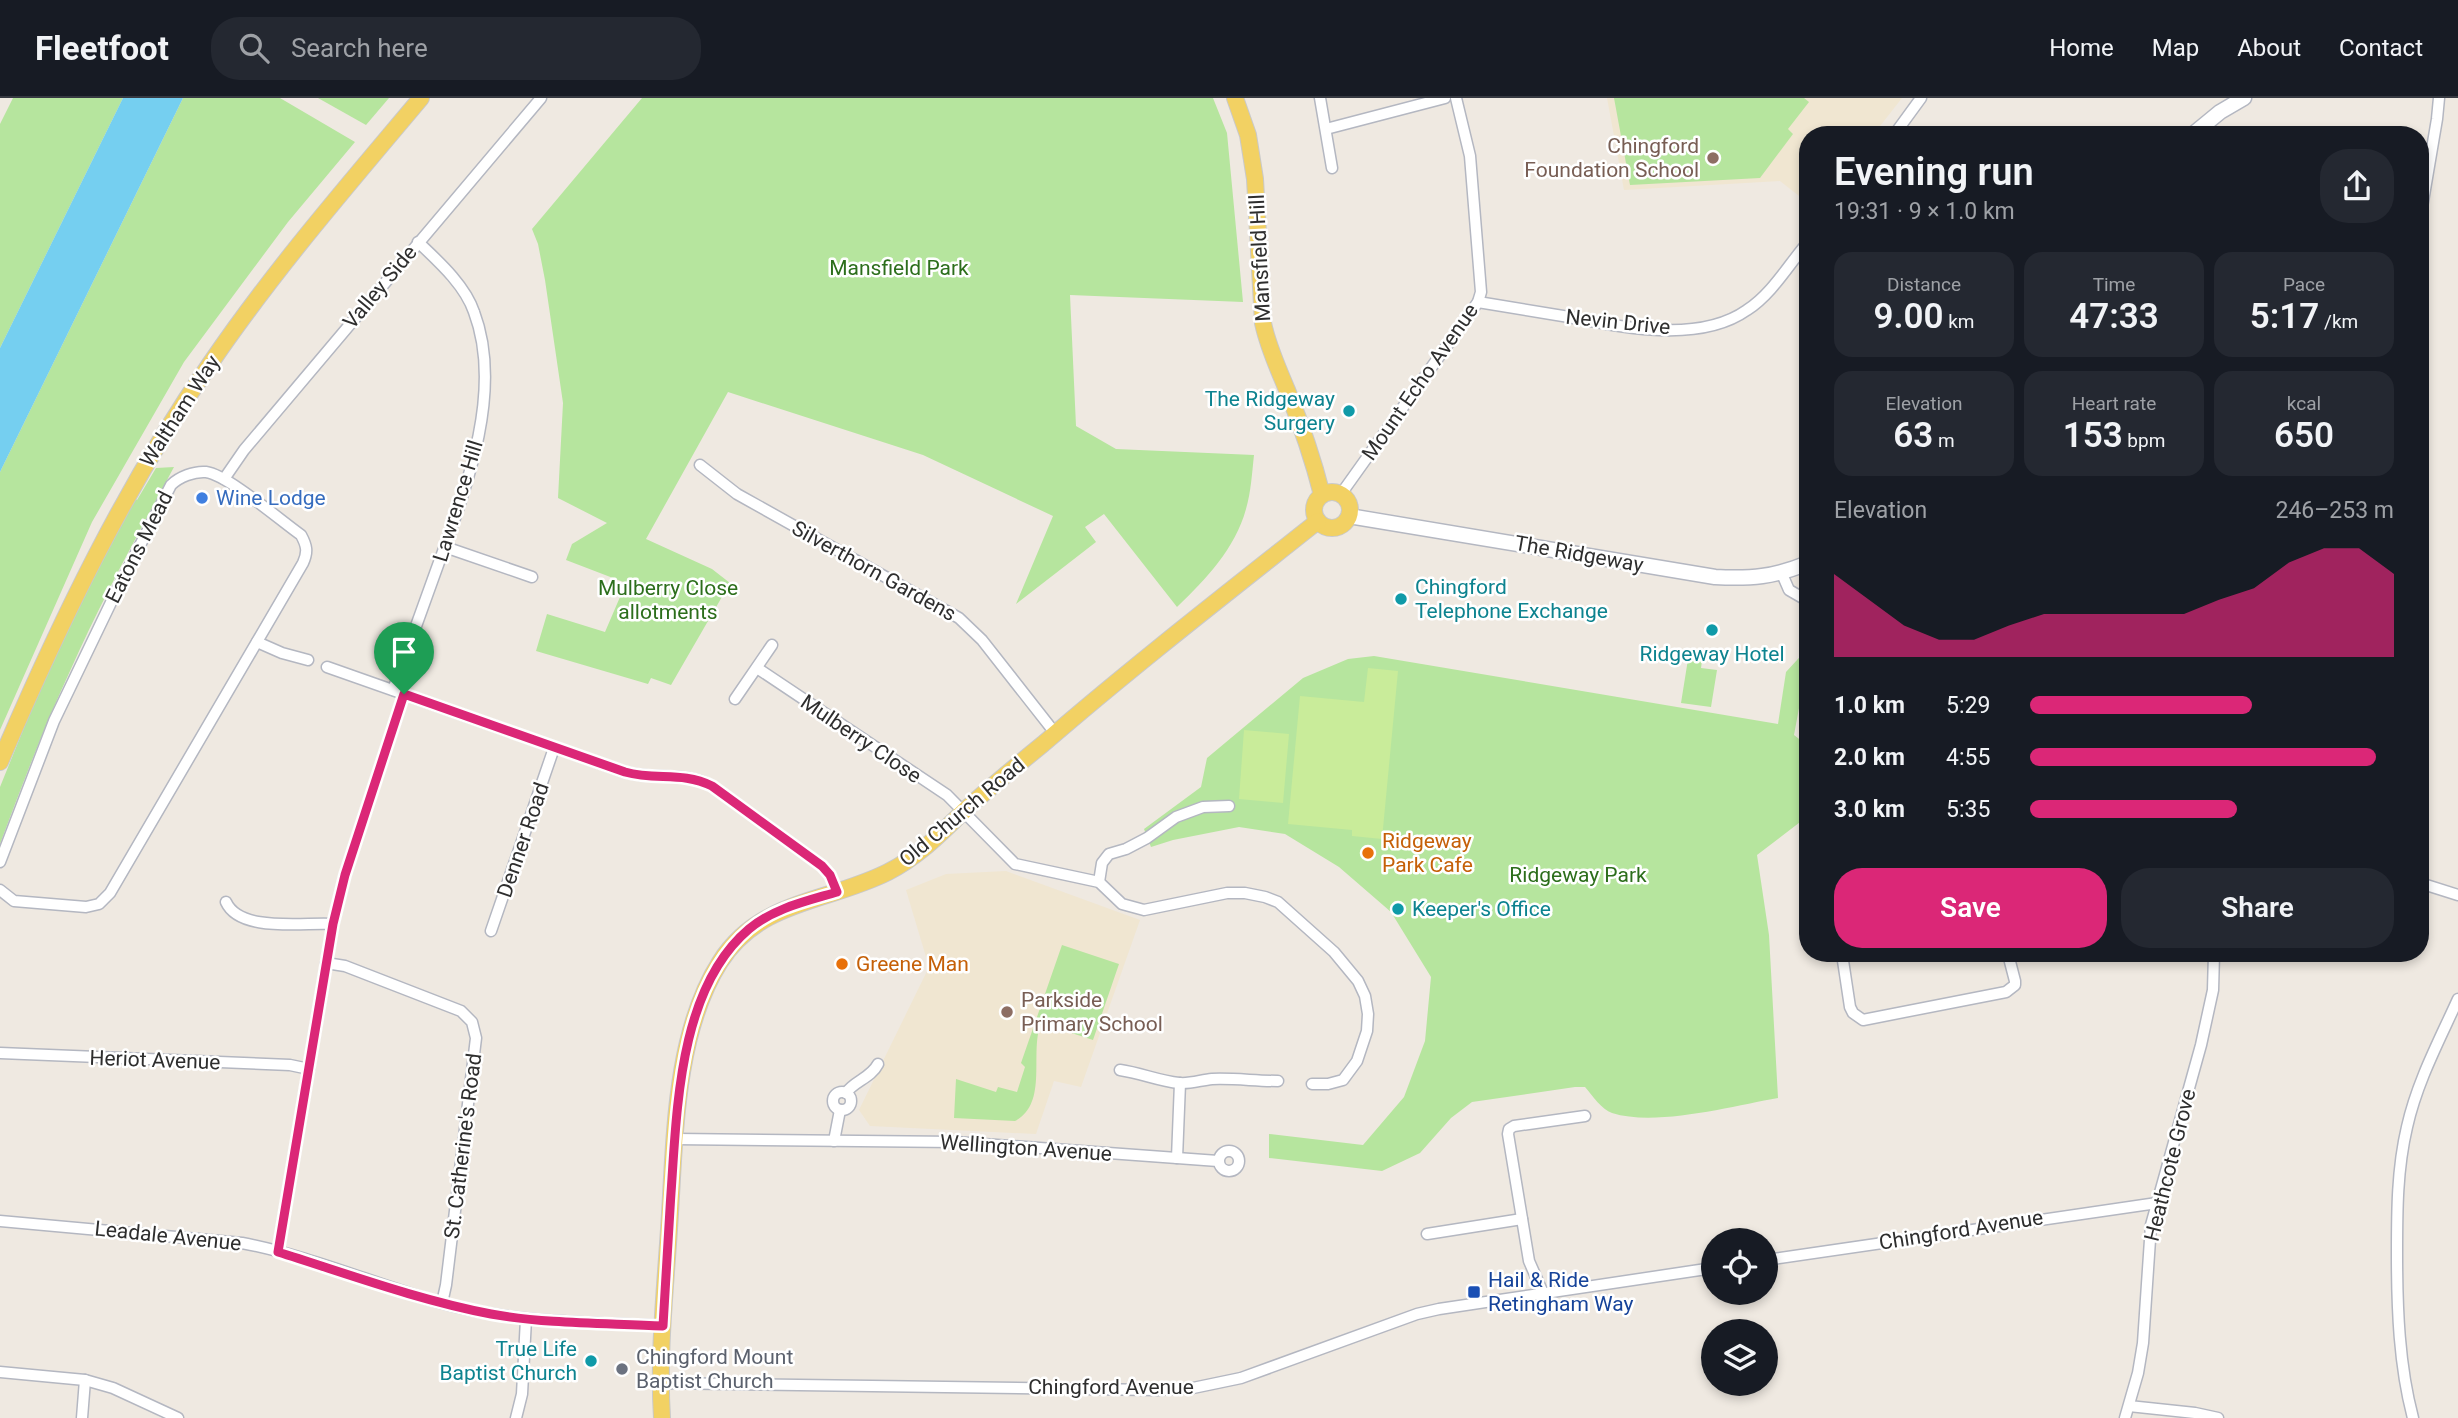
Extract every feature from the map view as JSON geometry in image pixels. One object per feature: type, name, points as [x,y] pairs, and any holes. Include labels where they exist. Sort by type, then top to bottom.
[{"type":"main road","name":"Waltham Way","points":[[0,762],[43,661],[103,540],[148,460],[209,364],[278,269],[421,98]]},
{"type":"main road","name":"Mansfield Hill","points":[[1235,98],[1248,135],[1255,179],[1262,324],[1312,459],[1322,495]]},
{"type":"main road","points":[[2203,126],[2244,98]]},
{"type":"main road","points":[[1330,492],[1341,494],[1349,505],[1349,516],[1341,525],[1333,528],[1318,522],[1314,509],[1316,501],[1322,495],[1330,492]]},
{"type":"main road","name":"The Ridgeway","points":[[1349,516],[1702,575],[1738,578],[1782,574],[1799,567]]},
{"type":"main road","name":"Old Church Road","points":[[662,1418],[660,1383],[675,1139],[691,1031],[718,965],[736,941],[771,914],[889,872],[910,860],[1055,733],[1318,522]]},
{"type":"street","name":"Valley Side","points":[[224,479],[238,457],[541,98]]},
{"type":"street","points":[[1320,98],[1332,168]]},
{"type":"street","points":[[1326,129],[1445,98]]},
{"type":"street","name":"Mount Echo Avenue","points":[[1341,494],[1478,302],[1481,292],[1470,156],[1456,98]]},
{"type":"street","points":[[1901,126],[1921,98]]},
{"type":"street","points":[[2429,166],[2438,98]]},
{"type":"street","name":"Lawrence Hill","points":[[278,1252],[333,924],[398,692],[467,485],[482,412],[484,359],[474,309],[462,290],[418,242]]},
{"type":"street","name":"Nevin Drive","points":[[1478,302],[1630,328],[1667,330],[1701,327],[1728,320],[1747,311],[1772,287],[1799,253]]},
{"type":"street","name":"Silverthorn Gardens","points":[[700,465],[737,494],[965,622],[1055,733]]},
{"type":"street","name":"Eatons Mead","points":[[0,862],[54,721],[164,495],[177,480],[208,472],[224,479],[301,535],[307,545],[303,563],[104,899],[99,904],[86,907],[2,898]]},
{"type":"street","points":[[445,547],[532,578]]},
{"type":"street","points":[[1782,574],[1789,590],[1799,596]]},
{"type":"street","points":[[257,642],[308,660]]},
{"type":"street","points":[[735,699],[772,645]]},
{"type":"street","points":[[327,667],[636,775],[685,776],[706,783],[822,866],[830,875],[837,892]]},
{"type":"street","name":"Mulberry Close","points":[[757,668],[947,794],[1015,864],[1099,883]]},
{"type":"street","name":"Denner Road","points":[[491,931],[554,748]]},
{"type":"street","points":[[1229,806],[1203,807],[1175,817],[1147,838],[1109,854],[1102,863],[1099,883],[1122,904],[1144,910],[1227,893],[1265,897],[1278,902],[1334,952],[1358,981],[1365,996],[1367,1031],[1357,1061],[1343,1080],[1312,1084]]},
{"type":"street","points":[[2429,886],[2458,895]]},
{"type":"street","points":[[226,902],[235,914],[256,923],[333,924]]},
{"type":"street","points":[[1843,962],[1850,1007],[1853,1013],[1863,1020],[2006,992],[2015,985],[2010,962]]},
{"type":"street","name":"Heathcote Grove","points":[[2125,1418],[2138,1373],[2143,1343],[2151,1225],[2201,1045],[2213,990],[2214,962]]},
{"type":"street","name":"St. Catherine's Road","points":[[326,963],[345,966],[461,1011],[472,1022],[476,1038],[442,1303]]},
{"type":"street","points":[[2413,1418],[2403,1372],[2397,1302],[2401,1159],[2414,1100],[2458,999]]},
{"type":"street","name":"Heriot Avenue","points":[[0,1053],[290,1065],[309,1069]]},
{"type":"street","points":[[834,1141],[840,1110],[846,1110],[851,1105],[851,1099],[846,1093],[850,1087],[875,1071],[878,1064]]},
{"type":"street","points":[[1121,1070],[1180,1083],[1197,1083],[1210,1079],[1278,1081]]},
{"type":"street","points":[[1177,1158],[1180,1083]]},
{"type":"street","points":[[1543,1293],[1529,1261],[1509,1129],[1514,1126],[1585,1116]]},
{"type":"street","name":"Wellington Avenue","points":[[675,1139],[956,1142],[1218,1161]]},
{"type":"street","name":"Chingford Avenue","points":[[1778,1258],[2157,1203]]},
{"type":"street","points":[[1427,1234],[1522,1219]]},
{"type":"street","name":"Leadale Avenue","points":[[0,1221],[250,1244],[442,1303],[526,1319],[663,1326]]},
{"type":"street","name":"Chingford Avenue","points":[[660,1383],[1157,1390],[1194,1388],[1241,1378],[1417,1314],[1701,1270]]},
{"type":"street","points":[[516,1418],[522,1394],[526,1319]]},
{"type":"street","points":[[0,1372],[85,1380],[113,1388],[178,1418]]},
{"type":"street","points":[[82,1418],[85,1380]]},
{"type":"street","points":[[2129,1406],[2218,1418]]},
{"type":"shaded area","name":"Chingford Foundation School","points":[[1607,98],[1902,98],[1880,126],[1799,126],[1799,196],[1780,181],[1624,190]]},
{"type":"shaded area","name":"Parkside Primary School","points":[[1006,871],[1140,920],[1081,1087],[1054,1081],[1036,1134],[870,1126],[859,1110],[929,967],[906,890],[946,874]]},
{"type":"green space","points":[[13,98],[123,98],[0,348],[0,124]]},
{"type":"green space","points":[[183,98],[280,98],[355,142],[288,222],[184,362],[92,522],[0,730],[0,472]]},
{"type":"green space","points":[[318,98],[389,98],[366,125]]},
{"type":"green space","name":"Mansfield Park","points":[[642,98],[1213,98],[1227,133],[1243,302],[1070,295],[1076,426],[1116,449],[1254,455],[1249,496],[1241,524],[1227,550],[1209,574],[1177,607],[1104,514],[1085,527],[1096,542],[1016,604],[1053,516],[923,455],[728,392],[646,539],[712,569],[730,583],[671,685],[651,678],[648,684],[536,651],[547,614],[605,632],[626,583],[566,560],[572,544],[607,523],[558,498],[563,403],[545,280],[538,244],[532,229]]},
{"type":"green space","name":"Chingford Foundation School","points":[[1614,98],[1804,98],[1809,102],[1788,129],[1793,134],[1760,178],[1630,185]]},
{"type":"green space","points":[[174,467],[120,568],[60,692],[0,844],[0,787],[51,661],[134,498],[137,500],[156,468]]},
{"type":"green space","points":[[1689,653],[1703,654],[1701,668],[1717,670],[1711,707],[1681,703]]},
{"type":"green space","name":"Ridgeway Park","points":[[1374,656],[1778,724],[1786,672],[1799,658],[1799,708],[1794,735],[1799,739],[1799,823],[1757,855],[1769,935],[1778,1098],[1672,1117],[1630,1117],[1608,1111],[1585,1087],[1575,1087],[1472,1102],[1451,1118],[1420,1153],[1382,1171],[1269,1158],[1269,1134],[1363,1145],[1404,1097],[1425,1041],[1431,977],[1391,912],[1339,867],[1285,834],[1239,827],[1151,847],[1144,829],[1201,787],[1207,758],[1303,678],[1348,659]]},
{"type":"green space","points":[[1368,668],[1398,671],[1382,839],[1352,836],[1352,830],[1288,824],[1300,696],[1364,702]]},
{"type":"green space","points":[[1244,730],[1289,734],[1283,803],[1239,799]]},
{"type":"green space","points":[[1062,945],[1119,964],[1093,1040],[1041,1023],[1035,1090],[1025,1113],[1015,1121],[954,1118],[956,1079],[996,1092],[998,1087],[1017,1092],[1025,1067],[1021,1063]]},
{"type":"water","points":[[123,98],[183,98],[0,472],[0,348]]},
{"type":"place","name":"Chingford Foundation School","points":[[1713,158]]},
{"type":"place","name":"The Ridgeway Surgery","points":[[1349,411]]},
{"type":"place","name":"Wine Lodge","points":[[202,498]]},
{"type":"place","name":"Chingford Telephone Exchange","points":[[1401,599]]},
{"type":"place","name":"Ridgeway Hotel","points":[[1712,630]]},
{"type":"place","name":"Ridgeway Park Cafe","points":[[1368,853]]},
{"type":"place","name":"Keeper's Office","points":[[1398,909]]},
{"type":"place","name":"Greene Man","points":[[842,964]]},
{"type":"place","name":"Parkside Primary School","points":[[1007,1012]]},
{"type":"place","name":"Hail & Ride Retingham Way","points":[[1474,1292]]},
{"type":"place","name":"True Life Baptist Church","points":[[591,1361]]},
{"type":"place","name":"Chingford Mount Baptist Church","points":[[622,1369]]},
{"type":"route","points":[[404,694],[625,772],[649,776],[685,776],[699,780],[712,786],[822,866],[830,875],[837,892],[771,914],[751,927],[726,952],[704,994],[688,1045],[678,1114],[663,1326],[526,1319],[491,1314],[442,1303],[278,1252],[333,924],[345,875],[404,694]]},
{"type":"park label","name":"Mulberry Close allotments","points":[[668,600]]}]
